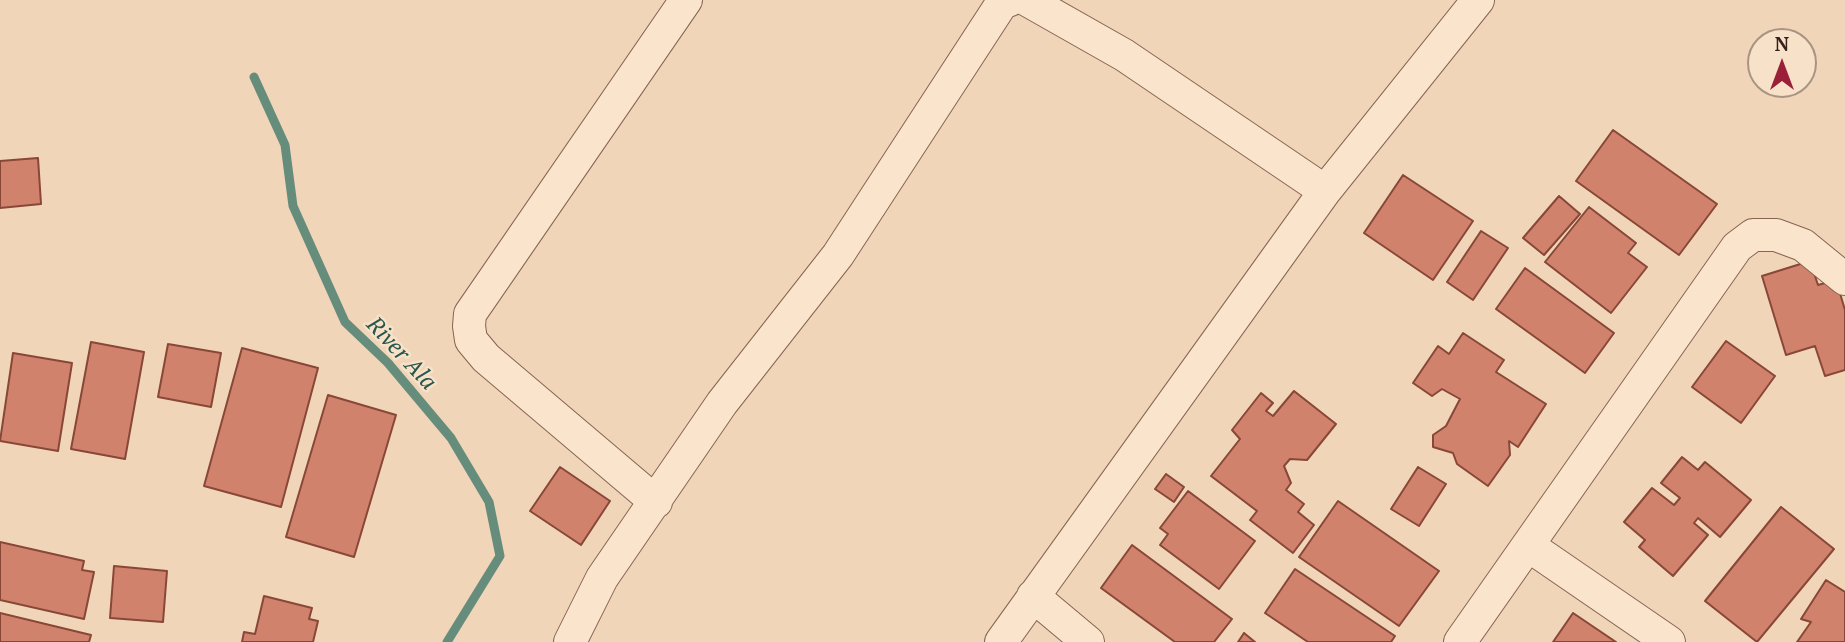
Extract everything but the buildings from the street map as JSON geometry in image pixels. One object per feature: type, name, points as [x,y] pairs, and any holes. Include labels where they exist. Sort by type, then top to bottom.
[{"type":"street","points":[[656,502],[486,358],[471,340],[469,326],[470,314],[686,0]]},
{"type":"street","points":[[570,642],[602,578],[722,403],[838,255],[1002,4],[1010,0]]},
{"type":"street","points":[[1027,0],[1124,55],[1325,191]]},
{"type":"street","points":[[1001,642],[1325,191],[1478,0]]},
{"type":"street","points":[[1460,642],[1737,247],[1753,235],[1776,235],[1803,245],[1845,279]]},
{"type":"street","points":[[1529,546],[1669,642]]},
{"type":"street","points":[[1033,596],[1088,642]]},
{"type":"waterway","name":"River Ala","points":[[254,77],[285,145],[293,206],[345,322],[388,363],[451,438],[489,502],[500,556],[447,642]]}]
